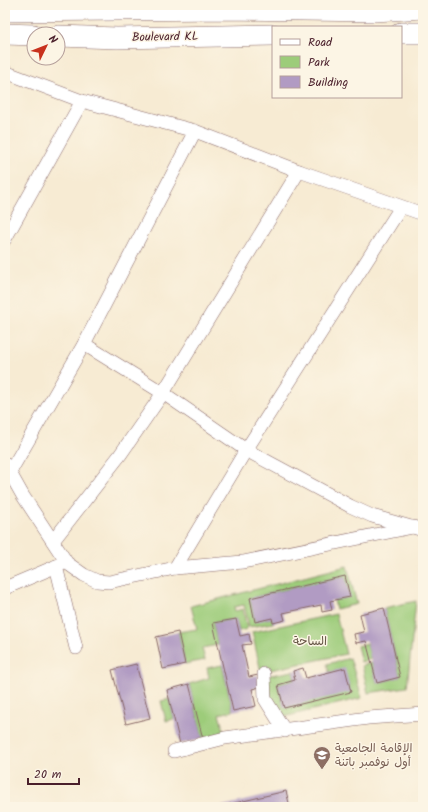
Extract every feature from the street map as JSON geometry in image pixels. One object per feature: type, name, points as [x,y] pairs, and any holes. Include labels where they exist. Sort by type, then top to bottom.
[{"type":"main road","points":[[5,10],[226,7],[375,11],[423,8]]},
{"type":"main road","points":[[402,33],[423,33]]},
{"type":"main road","points":[[5,34],[26,35]]},
{"type":"main road","name":"Boulevard KL","points":[[66,36],[117,38],[272,35]]},
{"type":"street","points":[[5,72],[82,101],[195,131],[298,171],[423,214]]},
{"type":"street","points":[[5,239],[82,101]]},
{"type":"street","points":[[76,648],[61,564],[53,541],[23,496],[7,468],[84,344],[195,131]]},
{"type":"street","points":[[53,541],[120,455],[163,393],[298,171]]},
{"type":"street","points":[[175,568],[246,450],[400,207]]},
{"type":"street","points":[[84,344],[163,393],[246,450],[350,506],[372,516],[418,528]]},
{"type":"street","points":[[5,588],[61,564],[97,581],[109,582],[175,568],[243,562],[418,528]]},
{"type":"street","points":[[264,674],[265,698],[285,731]]},
{"type":"street","points":[[174,751],[225,738],[285,731],[368,718],[423,714]]},
{"type":"green space","points":[[347,566],[357,604],[336,609],[334,600],[350,597],[345,576],[250,598],[255,621],[272,618],[273,623],[249,627],[244,605],[234,607],[235,611],[243,609],[247,629],[239,631],[236,619],[213,623],[218,645],[202,648],[205,660],[185,664],[178,632],[197,629],[191,606]]},
{"type":"green space","points":[[416,601],[407,687],[368,693],[362,665],[372,663],[377,683],[400,677],[384,608]]},
{"type":"green space","name":"الساحة","points":[[336,614],[346,654],[261,672],[252,632]]},
{"type":"green space","points":[[367,644],[371,659],[361,662],[357,646]]},
{"type":"green space","points":[[350,658],[362,698],[284,717],[271,698],[266,676],[293,671],[295,680],[278,685],[284,708],[345,669],[329,672],[327,664]]},
{"type":"green space","points":[[222,665],[233,711],[219,714],[224,732],[203,739],[189,684],[209,678],[207,668]]},
{"type":"green space","points":[[169,699],[174,719],[166,721],[161,701]]},
{"type":"building","points":[[345,576],[350,597],[330,601],[332,610],[322,612],[321,605],[283,613],[285,620],[273,623],[272,618],[255,622],[250,598]]},
{"type":"building","points":[[384,608],[400,677],[377,683],[366,641],[356,643],[354,634],[364,632],[360,614]]},
{"type":"building","points":[[236,619],[240,636],[249,634],[251,644],[242,645],[249,677],[258,675],[260,687],[252,689],[256,706],[233,711],[213,623]]},
{"type":"building","points":[[178,632],[185,664],[163,669],[156,637]]},
{"type":"building","points":[[136,664],[150,718],[126,724],[112,670]]},
{"type":"building","points":[[303,668],[306,678],[345,668],[351,692],[284,708],[278,685],[295,680],[293,671]]},
{"type":"building","points":[[189,684],[203,739],[180,744],[167,690]]},
{"type":"building","points":[[286,791],[290,807],[222,807],[222,806]]},
{"type":"place","name":"الإقامة الجامعية أول نوفمبر باتنة","points":[[322,770]]}]
